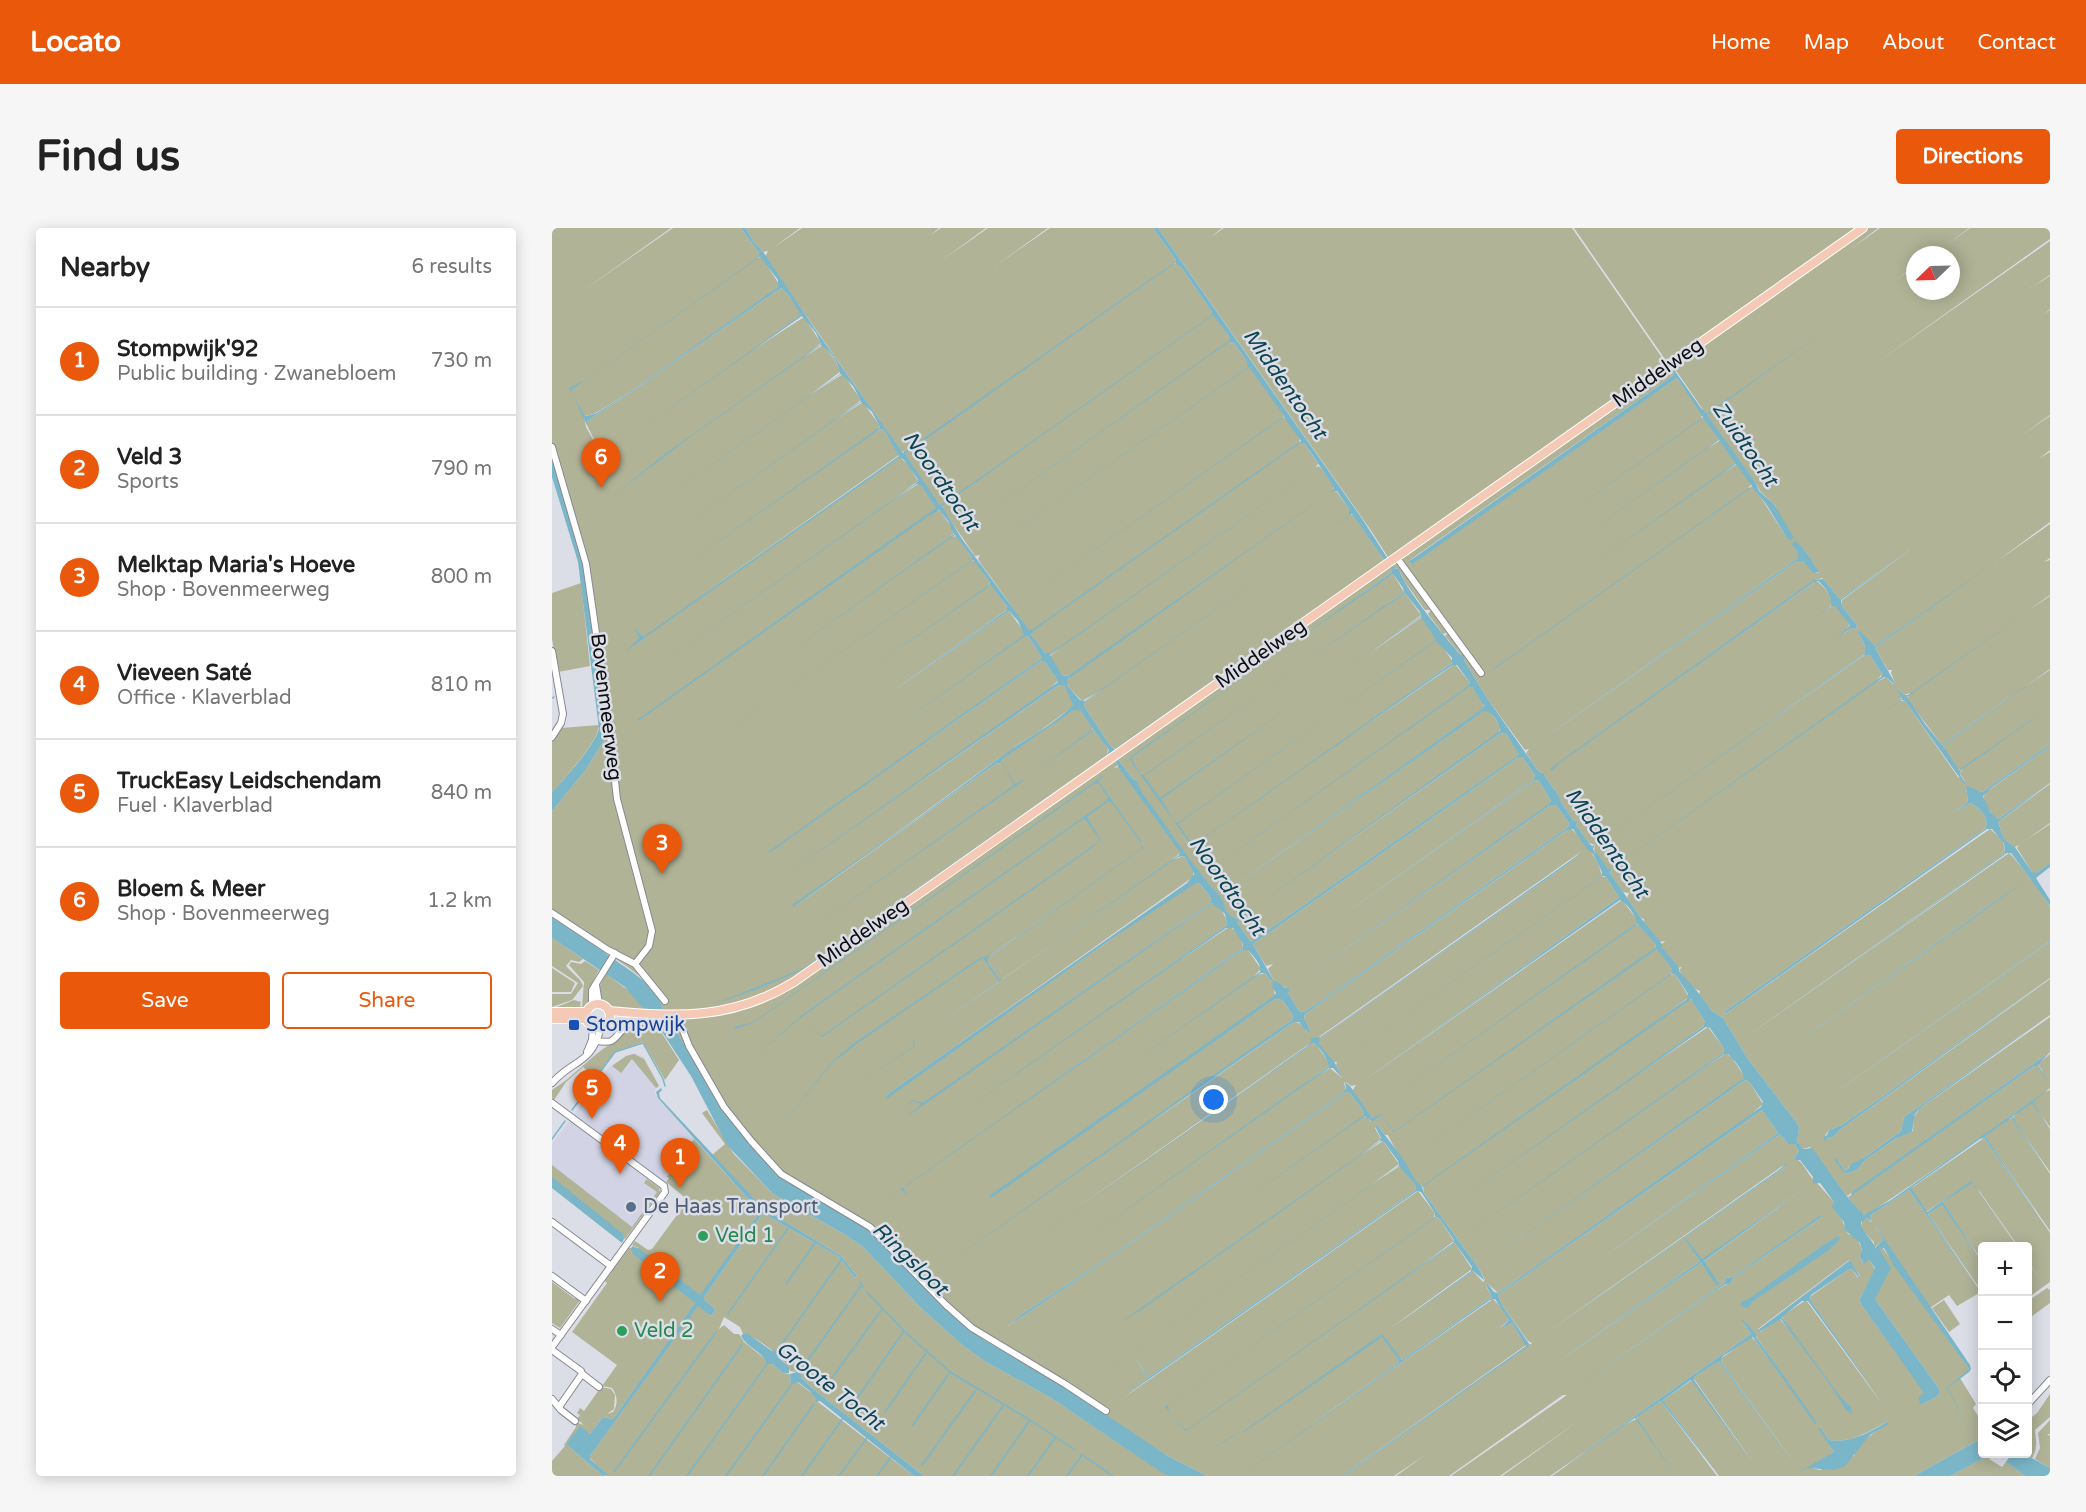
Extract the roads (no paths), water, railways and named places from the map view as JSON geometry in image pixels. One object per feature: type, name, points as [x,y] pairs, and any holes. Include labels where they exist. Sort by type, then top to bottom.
[{"type":"main road","name":"Middelweg","points":[[609,1011],[652,1018],[668,1018],[730,1010],[763,999],[794,982],[1863,228]]},
{"type":"main road","points":[[552,1012],[586,1016],[597,1027],[609,1021],[609,1011],[606,1007],[596,1004],[586,1016],[552,1019]]},
{"type":"main road","name":"Middelweg","points":[[609,1021],[634,1015]]},
{"type":"street","name":"Bovenmeerweg","points":[[552,447],[586,564],[607,709],[617,799],[652,931],[649,946],[635,964]]},
{"type":"street","points":[[1397,558],[1481,673]]},
{"type":"street","points":[[552,651],[562,714],[561,723],[552,737]]},
{"type":"street","points":[[552,913],[613,955],[635,964],[665,1001]]},
{"type":"street","points":[[596,1004],[596,984],[613,955]]},
{"type":"street","points":[[595,1040],[604,1042],[612,1040],[626,1027],[652,1018]]},
{"type":"street","points":[[668,1018],[681,1025],[689,1046],[730,1115],[782,1174],[870,1227],[946,1305],[972,1328],[1106,1411]]},
{"type":"street","points":[[552,1084],[565,1076],[581,1060],[595,1040],[597,1027]]},
{"type":"street","points":[[552,1103],[664,1186],[665,1192],[552,1348],[599,1387]]},
{"type":"street","points":[[552,1222],[611,1266]]},
{"type":"street","points":[[552,1276],[586,1300]]},
{"type":"street","points":[[552,1329],[561,1335]]},
{"type":"street","points":[[559,1407],[582,1374]]},
{"type":"street","points":[[2032,1400],[2050,1380]]},
{"type":"street","points":[[552,1399],[575,1421]]},
{"type":"water","points":[[741,228],[746,228],[753,241],[764,253],[903,453],[1175,262],[1176,260],[1153,228],[1158,228],[1388,559],[1384,560],[1352,514],[1334,525],[1349,515],[1349,509],[1337,491],[1332,492],[1334,488],[1330,481],[1304,443],[1300,443],[1034,630],[1031,635],[1045,653],[1051,653],[1311,471],[1050,655],[1062,675],[1068,676],[1328,494],[1068,679],[1067,685],[1080,700],[1085,701],[1273,569],[1085,702],[1084,706],[1111,747],[1115,749],[1371,569],[804,969],[712,1005],[804,968],[1107,755],[1109,750],[1094,730],[1037,770],[1093,729],[1080,710],[1074,710],[1002,759],[1003,764],[997,763],[793,907],[792,905],[1049,725],[1073,705],[1064,685],[1059,685],[784,876],[1058,681],[1045,662],[1041,661],[768,852],[1042,658],[1028,636],[1025,636],[905,720],[1024,635],[1018,621],[1009,611],[887,695],[1007,610],[991,585],[868,670],[989,585],[990,582],[973,560],[706,747],[972,560],[955,535],[788,653],[954,534],[948,521],[939,510],[637,720],[936,508],[921,485],[917,484],[660,664],[914,485],[918,481],[917,478],[903,459],[899,458],[626,651],[639,638],[635,628],[643,637],[899,456],[884,430],[880,429],[684,566],[880,427],[872,412],[861,402],[671,535],[861,401],[853,386],[841,374],[661,500],[840,374],[834,358],[821,345],[693,435],[615,494],[665,454],[821,344],[816,333],[802,316],[642,428],[801,315],[781,288],[624,397],[587,421],[598,448],[573,396],[585,416],[595,414],[627,394],[778,287],[778,280],[760,257],[571,390],[571,393],[569,388],[585,380],[756,259],[759,253]],"holes":[[[1175,263],[1181,267],[1212,315],[941,505],[939,504],[905,454]],[[1213,315],[1230,340],[982,516],[1229,342],[1234,343],[1248,367],[983,553],[1249,367],[1284,416],[1022,601],[1284,417],[1301,441],[1029,630],[962,539],[942,506]]]},
{"type":"water","points":[[1819,335],[1707,415],[1756,483],[1759,491],[1774,504],[1794,538],[1791,540],[1787,538],[1766,504],[1752,487],[1493,669],[1752,486],[1736,464],[1594,563],[1735,463],[1719,440],[1578,540],[1719,439],[1703,418],[1563,517],[1703,417],[1677,378],[1424,556],[1412,564],[1408,562],[1671,377],[1674,374],[1670,368],[1672,367],[1707,413]]},
{"type":"water","points":[[552,457],[584,566],[607,736],[584,772],[552,811],[552,792],[585,753],[599,729],[578,562],[552,477]]},
{"type":"water","points":[[1796,541],[1820,572],[1813,573],[1803,561],[1797,561],[1534,745],[1798,558],[1798,553],[1792,544]]},
{"type":"water","points":[[1914,547],[1841,600],[1842,606],[1857,625],[1856,629],[1851,628],[1837,638],[1850,625],[1835,606],[1831,606],[1816,617],[1831,605],[1831,602],[1823,586],[1818,581],[1813,583],[1551,771],[1551,768],[1562,760],[1814,580],[1823,579],[1840,599]]},
{"type":"water","points":[[1994,563],[1875,648],[1894,684],[1884,677],[1618,864],[1881,677],[1882,674],[1870,655],[1864,655],[1601,841],[1865,653],[1865,646],[1858,632],[1860,631],[1875,646]]},
{"type":"water","points":[[1392,565],[1395,569],[1399,568],[1407,586],[1436,625],[1461,655],[1465,655],[1464,660],[1487,698],[1539,772],[1544,773],[1573,820],[1578,821],[1576,825],[1589,843],[1592,846],[1595,845],[1593,849],[1595,853],[1608,869],[1612,868],[1610,873],[1679,971],[1712,1011],[1723,1018],[1748,1059],[1797,1123],[1799,1128],[1797,1142],[1803,1149],[1812,1148],[1849,1199],[1864,1215],[1891,1200],[2050,1088],[2033,1102],[2050,1129],[2032,1103],[2012,1117],[2050,1174],[2011,1118],[1985,1136],[2050,1233],[1984,1138],[1911,1188],[1927,1212],[1971,1181],[2015,1242],[1972,1183],[1943,1202],[1978,1256],[1942,1205],[1928,1214],[1978,1288],[1909,1190],[1871,1215],[1872,1222],[1867,1218],[1861,1222],[1875,1248],[1883,1240],[1875,1225],[1970,1365],[1969,1372],[1948,1388],[1972,1438],[1947,1388],[1969,1369],[1894,1266],[1884,1248],[1879,1249],[1891,1268],[1875,1299],[1940,1390],[1938,1396],[1921,1405],[1918,1398],[1924,1393],[1859,1301],[1875,1268],[1869,1260],[1864,1263],[1859,1256],[1862,1251],[1860,1243],[1845,1230],[1844,1222],[1832,1207],[1834,1202],[1820,1183],[1813,1184],[1813,1177],[1800,1160],[1794,1158],[1799,1151],[1794,1144],[1788,1144],[1780,1134],[1602,1258],[1778,1133],[1762,1110],[1498,1295],[1502,1305],[1530,1345],[1344,1476],[1342,1476],[1526,1346],[1512,1323],[1500,1329],[1509,1320],[1495,1299],[1490,1300],[1246,1472],[1398,1363],[1399,1360],[1382,1337],[1241,1433],[1382,1334],[1402,1360],[1492,1297],[1486,1285],[1488,1284],[1494,1292],[1498,1293],[1761,1107],[1763,1102],[1750,1083],[1747,1080],[1744,1081],[1486,1262],[1744,1078],[1735,1062],[1728,1054],[1724,1054],[1470,1232],[1724,1052],[1710,1028],[1706,1027],[1458,1200],[1704,1026],[1705,1022],[1691,999],[1422,1187],[1424,1193],[1478,1267],[1485,1281],[1473,1271],[1388,1331],[1471,1271],[1472,1267],[1455,1243],[1186,1431],[1171,1415],[1185,1429],[1188,1429],[1453,1243],[1454,1240],[1436,1217],[1168,1405],[1169,1411],[1165,1407],[1435,1217],[1435,1213],[1421,1192],[1417,1191],[1125,1396],[1148,1378],[1134,1356],[1149,1377],[1416,1190],[1415,1185],[1399,1166],[1081,1389],[1397,1167],[1398,1161],[1381,1141],[1121,1322],[1380,1141],[1381,1138],[1375,1126],[1378,1126],[1404,1160],[1417,1183],[1422,1186],[1687,999],[1688,994],[1675,974],[1672,974],[1410,1158],[1672,973],[1672,969],[1657,949],[1394,1132],[1381,1115],[1372,1122],[1365,1116],[1254,1193],[1363,1116],[1364,1112],[1347,1092],[1110,1258],[1008,1326],[1022,1314],[1108,1258],[1342,1094],[1346,1089],[1345,1082],[1372,1118],[1381,1114],[1393,1130],[1396,1130],[1655,948],[1656,945],[1638,924],[1383,1103],[1637,923],[1631,910],[1620,900],[1362,1082],[1617,899],[1619,897],[1603,876],[1343,1058],[1601,877],[1602,872],[1593,854],[1573,829],[1567,830],[1305,1014],[1304,1018],[1309,1032],[1299,1022],[1294,1022],[945,1265],[1292,1020],[1293,1015],[1282,1000],[1275,999],[991,1198],[989,1196],[1274,996],[1276,993],[1272,986],[1273,982],[1265,973],[1261,973],[1131,1063],[1260,972],[1260,966],[1255,957],[1248,950],[1243,950],[903,1188],[908,1197],[902,1190],[899,1190],[1243,948],[1233,928],[1226,928],[953,1118],[1227,925],[1225,914],[1212,903],[905,1118],[922,1104],[912,1101],[901,1109],[912,1100],[923,1103],[1210,903],[1211,898],[1199,883],[1196,883],[1110,940],[885,1100],[888,1094],[1187,883],[1194,874],[1184,856],[1178,857],[1024,964],[1179,855],[1180,852],[1118,767],[1117,758],[1136,780],[1143,794],[1180,846],[1222,899],[1226,911],[1237,919],[1256,907],[1237,922],[1251,942],[1519,754],[1506,734],[1501,733],[1259,904],[1500,731],[1495,718],[1484,711],[1224,893],[1482,709],[1484,706],[1472,687],[1469,687],[1209,870],[1468,686],[1470,683],[1457,665],[1453,665],[1438,675],[1192,846],[1132,763],[1130,757],[1286,647],[1131,758],[1141,775],[1144,775],[1293,671],[1144,776],[1160,798],[1294,704],[1161,799],[1174,821],[1178,823],[1329,716],[1178,824],[1193,845],[1452,663],[1452,658],[1436,641],[1332,714],[1436,640],[1421,617],[1348,667],[1421,616],[1405,593],[1306,661],[1404,592],[1393,574],[1290,645],[1392,572],[1390,566]],"holes":[[[1519,757],[1522,757],[1535,775],[1533,780],[1330,924],[1535,780],[1539,781],[1551,801],[1549,804],[1292,986],[1551,805],[1556,805],[1569,823],[1568,827],[1321,1001],[1304,1012],[1299,1011],[1288,993],[1289,988],[1274,981],[1253,944]]]},
{"type":"water","points":[[2028,611],[1907,697],[1942,745],[2050,669],[1943,746],[1959,770],[2050,707],[1960,771],[1966,783],[1964,784],[1905,701],[1902,700],[1887,710],[1902,699],[1897,687],[1904,695],[1908,695]]},
{"type":"water","points":[[2050,744],[1983,796],[1990,812],[1998,819],[2050,783],[1998,822],[2004,839],[2015,847],[2032,872],[2036,873],[2050,863],[2050,867],[2036,878],[2050,900],[2050,906],[2011,853],[2007,853],[1743,1040],[2005,853],[2004,843],[1992,829],[1987,829],[1725,1014],[1724,1012],[1986,828],[1985,817],[1971,803],[1954,813],[1968,802],[1966,787],[1984,791]]},
{"type":"water","points":[[1004,766],[1015,784],[1027,778],[810,929],[1013,786]]},
{"type":"water","points":[[1107,773],[1098,781],[1142,844],[1112,803],[1108,801],[1087,817],[1101,840],[1092,848],[822,1037],[820,1036],[809,1022],[820,1035],[823,1035],[1097,843],[1100,840],[1083,819],[800,1018],[751,1060],[802,1015],[1105,802],[1108,798],[1099,784],[1095,783],[753,1023],[732,1030],[737,1026],[752,1023]]},
{"type":"water","points":[[1142,844],[1143,848],[988,958],[988,962],[1000,979],[1003,979],[918,1038],[999,981],[983,958],[966,969],[832,1063],[781,1126],[831,1063],[853,1044],[980,958],[991,955],[1141,849]]},
{"type":"water","points":[[1584,851],[1320,1038],[1319,1044],[1335,1063],[1342,1078],[1333,1068],[1329,1068],[1086,1238],[1329,1066],[1323,1053],[1313,1043],[1026,1246],[1307,1046],[1311,1038],[1320,1037],[1339,1024]]},
{"type":"water","points":[[2023,883],[1770,1062],[1988,906]]},
{"type":"water","points":[[552,918],[633,972],[648,985],[660,1001],[724,1112],[751,1146],[783,1179],[871,1230],[949,1312],[984,1340],[1057,1382],[1168,1456],[1207,1476],[1168,1476],[1164,1474],[1051,1398],[986,1362],[962,1345],[921,1308],[863,1247],[773,1194],[727,1145],[691,1076],[647,1009],[642,1007],[625,987],[552,938]]},
{"type":"water","points":[[2050,941],[2050,942],[1799,1118]]},
{"type":"water","points":[[2050,978],[1825,1141],[1823,1137],[1829,1130],[1842,1125]]},
{"type":"water","points":[[2050,1015],[1919,1109],[1915,1114],[1912,1132],[1895,1139],[1865,1160],[1857,1170],[1845,1174],[1834,1159],[1836,1158],[1845,1171],[1848,1169],[1851,1164],[1864,1158],[1901,1131],[1904,1117]]},
{"type":"water","points":[[918,1038],[914,1041],[915,1046],[859,1084],[914,1046],[913,1041]]},
{"type":"water","points":[[2050,1052],[2038,1065],[2048,1081],[2037,1066],[2034,1066],[1852,1195],[1851,1193],[1859,1187]]},
{"type":"water","points":[[661,1088],[660,1098],[763,1208],[841,1256],[857,1276],[855,1278],[839,1257],[763,1213],[704,1297],[716,1310],[711,1316],[698,1306],[590,1456],[590,1459],[608,1475],[603,1476],[566,1444],[580,1426],[590,1434],[603,1417],[613,1419],[695,1303],[633,1254],[631,1248],[633,1246],[640,1249],[700,1295],[760,1212],[658,1098],[656,1092]]},
{"type":"water","points":[[1787,1164],[1788,1165],[1541,1337]]},
{"type":"water","points":[[552,1177],[623,1234],[622,1243],[552,1188]]},
{"type":"water","points":[[1805,1188],[1704,1261],[1719,1284],[1717,1286],[1701,1263],[1555,1364],[1700,1261],[1686,1238],[1702,1259]]},
{"type":"water","points":[[1821,1215],[1822,1217],[1734,1277],[1730,1284],[1715,1291],[1571,1392],[1724,1283],[1726,1278],[1732,1277]]},
{"type":"water","points":[[1838,1236],[1840,1239],[1829,1250],[1752,1302],[1748,1308],[1740,1306],[1742,1302]]},
{"type":"water","points":[[1850,1260],[1859,1278],[1852,1269],[1848,1270],[1811,1295],[1810,1300],[1884,1405],[1808,1301],[1802,1301],[1782,1317],[1842,1399],[1851,1407],[1852,1414],[1846,1410],[1829,1383],[1781,1319],[1759,1332],[1758,1330]]},
{"type":"water","points":[[1743,1320],[1756,1334],[1817,1423],[1815,1424],[1753,1337],[1723,1356],[1721,1362],[1797,1468],[1717,1362],[1694,1377],[1694,1380],[1754,1465],[1691,1380],[1663,1400],[1719,1476],[1661,1401],[1637,1418],[1676,1476],[1635,1418],[1550,1476],[1751,1334]]},
{"type":"water","points":[[748,1334],[772,1351],[778,1350],[778,1357],[789,1367],[789,1373],[783,1373],[772,1364],[767,1364],[763,1356],[747,1344],[741,1336]]},
{"type":"water","points":[[800,1371],[801,1377],[812,1388],[924,1476],[914,1476],[820,1401],[815,1402],[816,1399],[810,1391],[798,1382],[791,1385],[790,1374]]},
{"type":"water","points":[[1887,1422],[1889,1424],[1870,1435],[1845,1466],[1834,1470],[1808,1468],[1792,1476],[1834,1452],[1818,1428],[1820,1427],[1829,1440],[1837,1441],[1852,1439]]},
{"type":"water","points":[[1978,1440],[1978,1458],[1986,1458],[1950,1476],[1914,1476]]},
{"type":"water","points":[[2008,1458],[2031,1458],[2050,1468],[2050,1476],[2025,1476],[2006,1462]]},
{"type":"waterway","points":[[572,1110],[615,1052],[643,1043],[665,1086]]},
{"type":"waterway","points":[[552,1139],[565,1121]]},
{"type":"waterway","points":[[728,1314],[788,1228]]},
{"type":"waterway","points":[[786,1284],[815,1243]]},
{"type":"waterway","name":"Groote Tocht","points":[[777,1351],[842,1259]]},
{"type":"waterway","points":[[860,1282],[863,1287]]},
{"type":"waterway","name":"Groote Tocht","points":[[800,1371],[861,1286]]},
{"type":"waterway","points":[[867,1292],[904,1331],[950,1372],[1075,1450]]},
{"type":"waterway","name":"Groote Tocht","points":[[832,1378],[882,1309]]},
{"type":"waterway","name":"Groote Tocht","points":[[858,1397],[904,1331]]},
{"type":"waterway","points":[[614,1472],[716,1332]]},
{"type":"waterway","points":[[649,1476],[742,1345]]},
{"type":"waterway","name":"Groote Tocht","points":[[885,1412],[926,1353]]},
{"type":"waterway","name":"Groote Tocht","points":[[687,1476],[767,1364]]},
{"type":"waterway","points":[[913,1425],[950,1372]]},
{"type":"waterway","points":[[726,1476],[791,1385]]},
{"type":"waterway","points":[[922,1465],[976,1390]]},
{"type":"waterway","points":[[763,1476],[814,1404]]},
{"type":"waterway","points":[[953,1476],[1003,1406]]},
{"type":"waterway","name":"Groote Tocht","points":[[802,1476],[843,1418]]},
{"type":"waterway","points":[[991,1476],[1030,1420]]},
{"type":"waterway","name":"Groote Tocht","points":[[839,1476],[867,1438]]},
{"type":"waterway","points":[[1028,1476],[1055,1438]]},
{"type":"waterway","points":[[1081,1454],[1113,1476]]},
{"type":"waterway","points":[[1067,1476],[1082,1455]]},
{"type":"waterway","points":[[877,1476],[891,1457]]},
{"type":"place","name":"Bloem & Meer","points":[[601,488]]},
{"type":"place","name":"Melktap Maria's Hoeve","points":[[662,874]]},
{"type":"place","name":"Stompwijk","points":[[574,1025]]},
{"type":"place","name":"TruckEasy Leidschendam","points":[[592,1119]]},
{"type":"place","name":"Vieveen Saté","points":[[620,1174]]},
{"type":"place","name":"Stompwijk'92","points":[[680,1188]]},
{"type":"place","name":"De Haas Transport","points":[[631,1207]]},
{"type":"place","name":"Veld 1","points":[[703,1236]]},
{"type":"place","name":"Veld 3","points":[[660,1302]]},
{"type":"place","name":"Veld 2","points":[[622,1331]]},
{"type":"water label","name":"Middentocht","points":[[1285,384]]},
{"type":"water label","name":"Zuidtocht","points":[[1745,444]]},
{"type":"water label","name":"Noordtocht","points":[[941,481]]},
{"type":"water label","name":"Middentocht","points":[[1607,843]]},
{"type":"water label","name":"Noordtocht","points":[[1227,886]]},
{"type":"water label","name":"Ringsloot","points":[[910,1259]]}]
